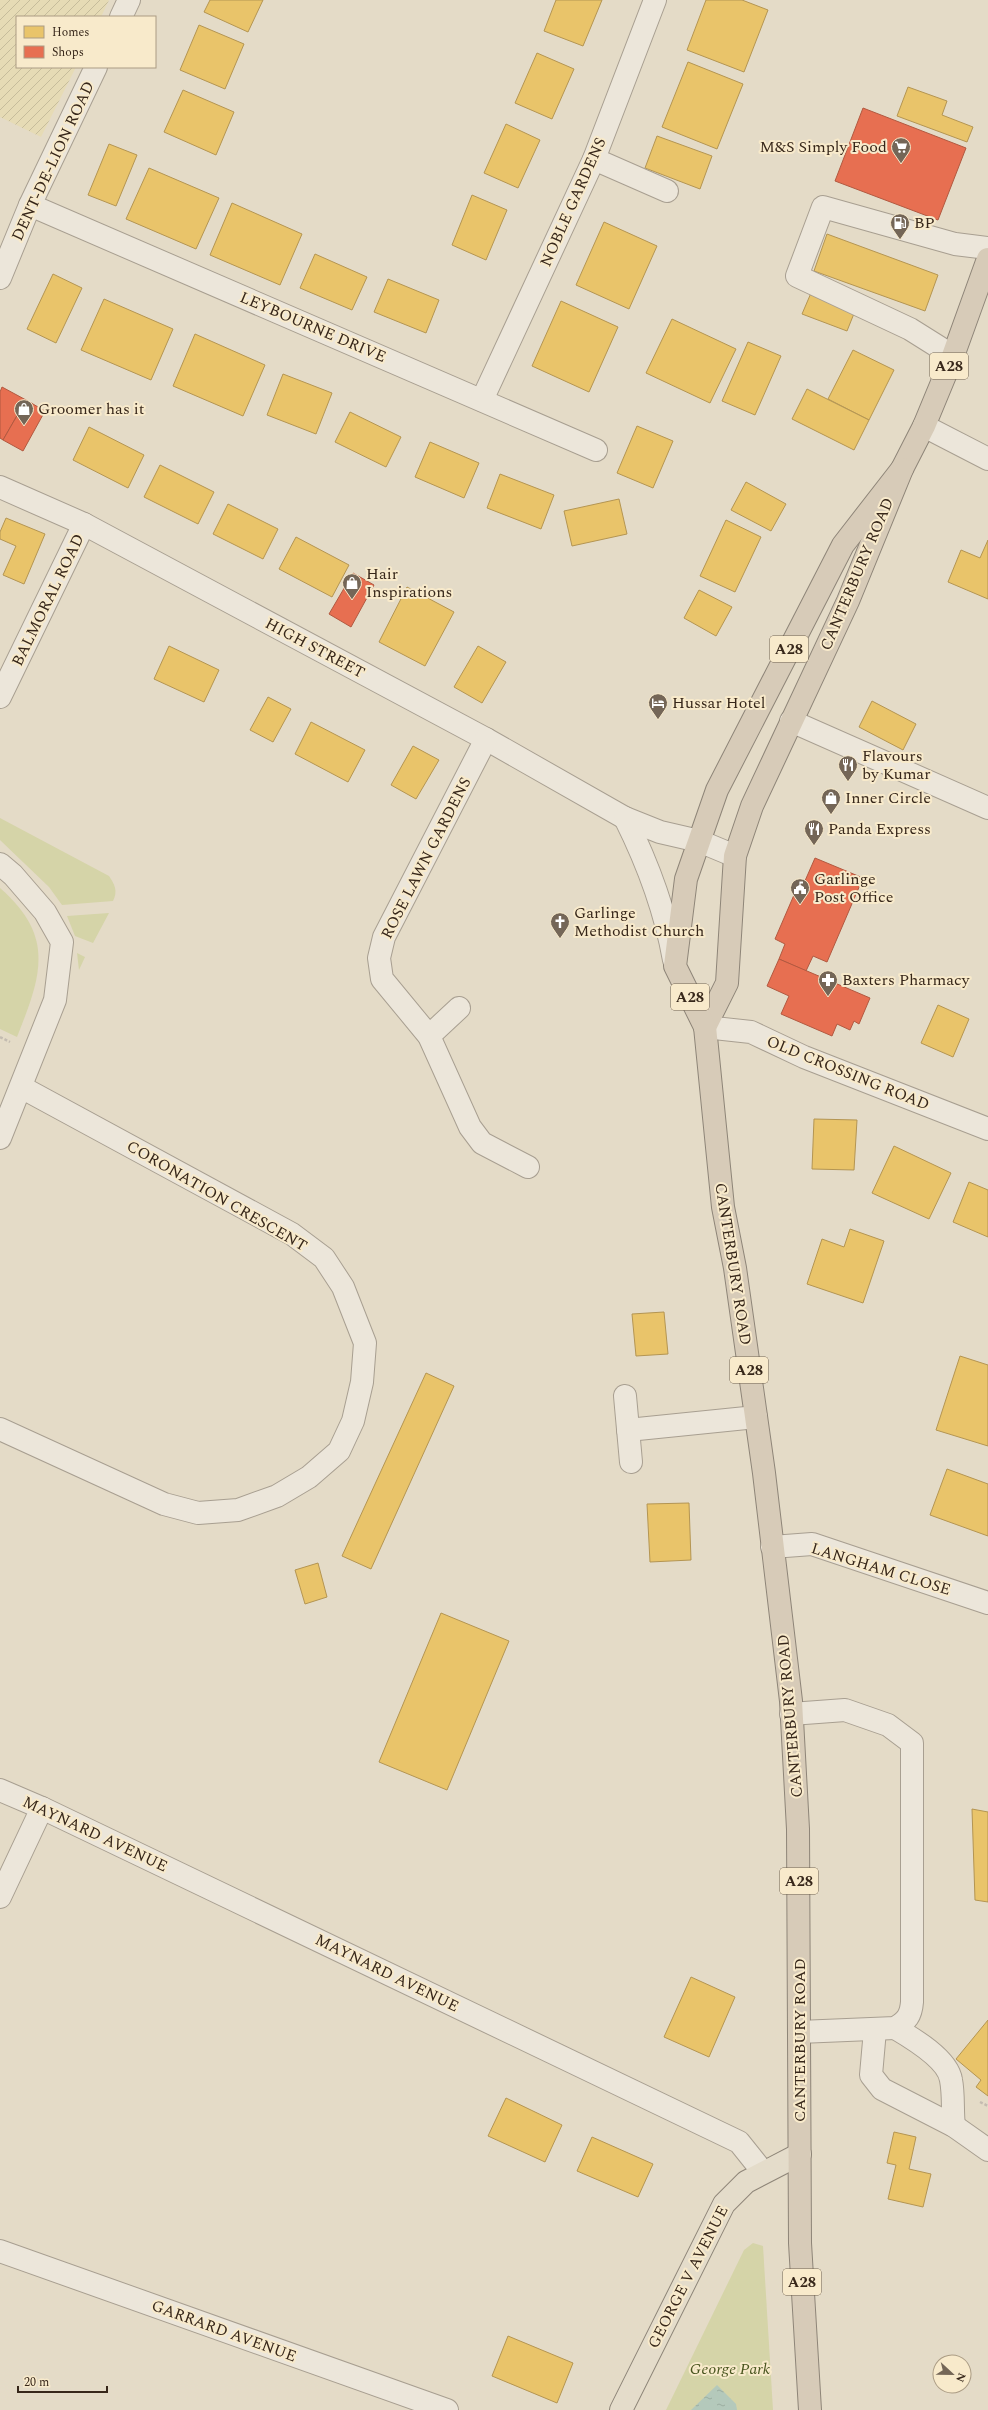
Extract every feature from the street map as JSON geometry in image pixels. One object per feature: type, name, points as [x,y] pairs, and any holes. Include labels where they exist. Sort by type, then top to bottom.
[{"type":"highway","name":"CANTERBURY ROAD","points":[[705,1027],[727,983],[735,856],[752,806],[848,601],[902,469],[924,426],[953,356],[988,259]]},
{"type":"highway","name":"CANTERBURY ROAD","points":[[810,2410],[800,2243],[799,1836],[791,1714],[756,1417],[735,1268],[723,1207],[705,1027],[675,966],[686,879],[718,790],[738,746],[843,545],[902,469]]},
{"type":"main road","name":"GEORGE V AVENUE","points":[[621,2410],[724,2204],[746,2182],[800,2154]]},
{"type":"street","points":[[121,16],[129,0]]},
{"type":"street","name":"NOBLE GARDENS","points":[[482,400],[594,159],[655,0]]},
{"type":"street","name":"DENT-DE-LION ROAD","points":[[0,278],[30,205],[96,68]]},
{"type":"street","points":[[594,159],[666,191]]},
{"type":"street","name":"LEYBOURNE DRIVE","points":[[30,205],[596,450]]},
{"type":"street","points":[[953,356],[910,329],[797,276],[823,207],[954,244],[988,248]]},
{"type":"street","points":[[924,426],[988,459]]},
{"type":"street","name":"HIGH STREET","points":[[0,487],[84,524],[486,739],[625,818],[660,832],[699,841],[735,856]]},
{"type":"street","name":"BALMORAL ROAD","points":[[0,698],[84,524]]},
{"type":"street","points":[[791,721],[988,808]]},
{"type":"street","name":"ROSE LAWN GARDENS","points":[[486,739],[384,937],[379,958],[382,979],[429,1036],[470,1127],[482,1143],[528,1167]]},
{"type":"street","points":[[625,818],[655,884],[668,925],[675,966]]},
{"type":"street","points":[[0,864],[13,875],[46,912],[62,942],[55,1000],[0,1138]]},
{"type":"street","points":[[429,1036],[459,1008]]},
{"type":"street","name":"OLD CROSSING ROAD","points":[[705,1027],[751,1032],[804,1057],[988,1129]]},
{"type":"street","name":"CORONATION CRESCENT","points":[[0,1429],[164,1504],[198,1514],[238,1510],[277,1496],[293,1487],[309,1477],[339,1451],[355,1413],[362,1382],[365,1343],[343,1287],[324,1258],[292,1234],[21,1087]]},
{"type":"street","points":[[625,1396],[631,1462]]},
{"type":"street","points":[[628,1430],[756,1417]]},
{"type":"street","name":"LANGHAM CLOSE","points":[[772,1547],[812,1544],[988,1603]]},
{"type":"street","points":[[791,1714],[845,1710],[888,1724],[912,1743],[912,2009],[904,2023],[885,2029],[799,2032]]},
{"type":"street","name":"MAYNARD AVENUE","points":[[0,1790],[42,1808],[739,2142],[763,2172]]},
{"type":"street","points":[[0,1897],[42,1808]]},
{"type":"street","points":[[885,2029],[915,2039],[946,2066],[951,2079],[954,2126]]},
{"type":"street","points":[[885,2029],[871,2075],[882,2089],[954,2126],[988,2150]]},
{"type":"street","name":"GARRARD AVENUE","points":[[0,2251],[447,2410]]},
{"type":"shaded area","points":[[0,0],[109,0],[101,16],[16,16],[16,68],[76,68],[41,137],[0,117]]},
{"type":"green space","points":[[0,818],[109,876],[115,888],[113,901],[62,905],[49,887],[0,840]]},
{"type":"green space","points":[[0,888],[18,906],[30,923],[36,941],[38,958],[37,976],[32,995],[17,1037],[0,1029]]},
{"type":"green space","points":[[109,913],[93,943],[75,936],[67,916]]},
{"type":"green space","points":[[77,953],[85,957],[79,970]]},
{"type":"green space","name":"George Park","points":[[753,2243],[763,2246],[773,2410],[666,2410],[744,2250]]},
{"type":"water","points":[[717,2385],[736,2404],[737,2410],[691,2410]]},
{"type":"building: Homes","points":[[210,0],[263,0],[248,32],[204,12]]},
{"type":"building: Homes","points":[[556,0],[602,0],[583,46],[544,31]]},
{"type":"building: Homes","points":[[706,0],[742,0],[768,10],[744,72],[687,50]]},
{"type":"building: Homes","points":[[199,25],[244,44],[225,89],[180,70]]},
{"type":"building: Homes","points":[[537,53],[574,69],[552,119],[515,103]]},
{"type":"building: Homes","points":[[688,62],[743,84],[717,149],[662,127]]},
{"type":"building: Homes","points":[[908,87],[947,101],[942,115],[973,127],[967,142],[897,116]]},
{"type":"building: Homes","points":[[183,90],[234,112],[216,155],[164,132]]},
{"type":"building: Homes","points":[[506,124],[540,140],[518,188],[484,173]]},
{"type":"building: Homes","points":[[657,136],[712,156],[700,189],[645,168]]},
{"type":"building: Homes","points":[[109,144],[137,155],[116,206],[88,195]]},
{"type":"building: Homes","points":[[149,168],[219,198],[196,249],[126,219]]},
{"type":"building: Homes","points":[[472,195],[507,210],[486,260],[452,245]]},
{"type":"building: Homes","points":[[232,203],[302,234],[280,285],[210,255]]},
{"type":"building: Homes","points":[[604,222],[657,246],[629,309],[576,285]]},
{"type":"building: Homes","points":[[827,234],[938,275],[925,311],[814,271]]},
{"type":"building: Homes","points":[[315,254],[367,277],[352,310],[300,288]]},
{"type":"building: Homes","points":[[53,274],[82,288],[56,343],[27,329]]},
{"type":"building: Homes","points":[[388,279],[439,300],[426,333],[374,312]]},
{"type":"building: Homes","points":[[811,293],[855,311],[847,331],[802,314]]},
{"type":"building: Homes","points":[[104,299],[173,329],[151,380],[81,350]]},
{"type":"building: Homes","points":[[561,301],[618,327],[589,392],[532,366]]},
{"type":"building: Homes","points":[[672,319],[736,349],[710,403],[646,373]]},
{"type":"building: Homes","points":[[195,334],[265,365],[243,416],[173,386]]},
{"type":"building: Homes","points":[[748,342],[781,356],[755,415],[722,401]]},
{"type":"building: Homes","points":[[853,350],[894,370],[869,420],[828,399]]},
{"type":"building: Homes","points":[[283,374],[332,393],[316,434],[267,415]]},
{"type":"building: Homes","points":[[807,389],[869,420],[854,450],[792,419]]},
{"type":"building: Homes","points":[[350,412],[401,437],[386,467],[335,442]]},
{"type":"building: Homes","points":[[637,426],[673,441],[653,488],[617,473]]},
{"type":"building: Homes","points":[[89,427],[144,455],[128,488],[73,460]]},
{"type":"building: Homes","points":[[430,442],[479,463],[464,498],[415,477]]},
{"type":"building: Homes","points":[[160,465],[214,492],[198,524],[144,497]]},
{"type":"building: Homes","points":[[500,474],[554,495],[541,529],[487,508]]},
{"type":"building: Homes","points":[[746,482],[786,504],[771,531],[731,510]]},
{"type":"building: Homes","points":[[619,499],[627,534],[572,546],[564,511]]},
{"type":"building: Homes","points":[[228,504],[278,529],[263,559],[213,534]]},
{"type":"building: Homes","points":[[6,518],[45,534],[24,584],[3,575],[16,546],[0,539],[0,532]]},
{"type":"building: Homes","points":[[726,520],[761,537],[735,592],[700,576]]},
{"type":"building: Homes","points":[[296,537],[349,565],[332,597],[279,569]]},
{"type":"building: Homes","points":[[988,540],[988,599],[948,582],[961,550],[980,558]]},
{"type":"building: Homes","points":[[407,587],[454,612],[425,666],[379,642]]},
{"type":"building: Homes","points":[[699,590],[732,607],[716,636],[684,618]]},
{"type":"building: Homes","points":[[169,646],[219,670],[204,702],[154,679]]},
{"type":"building: Homes","points":[[478,646],[506,662],[482,703],[454,687]]},
{"type":"building: Homes","points":[[268,697],[291,709],[273,742],[250,730]]},
{"type":"building: Homes","points":[[872,701],[916,724],[903,750],[859,727]]},
{"type":"building: Homes","points":[[311,722],[365,750],[348,782],[295,754]]},
{"type":"building: Homes","points":[[413,746],[439,760],[416,799],[391,785]]},
{"type":"building: Homes","points":[[938,1005],[969,1019],[953,1057],[921,1043]]},
{"type":"building: Homes","points":[[814,1119],[857,1120],[854,1170],[812,1169]]},
{"type":"building: Homes","points":[[894,1146],[951,1173],[929,1219],[872,1193]]},
{"type":"building: Homes","points":[[969,1182],[988,1190],[988,1237],[953,1222]]},
{"type":"building: Homes","points":[[850,1229],[884,1241],[863,1303],[807,1284],[822,1239],[844,1247]]},
{"type":"building: Homes","points":[[664,1312],[668,1354],[636,1356],[632,1314]]},
{"type":"building: Homes","points":[[960,1356],[988,1365],[988,1446],[936,1430]]},
{"type":"building: Homes","points":[[426,1373],[454,1386],[371,1569],[342,1556]]},
{"type":"building: Homes","points":[[947,1469],[988,1484],[988,1536],[930,1515]]},
{"type":"building: Homes","points":[[689,1503],[691,1560],[650,1562],[647,1504]]},
{"type":"building: Homes","points":[[318,1563],[327,1597],[305,1604],[295,1570]]},
{"type":"building: Homes","points":[[441,1613],[509,1641],[447,1790],[379,1762]]},
{"type":"building: Homes","points":[[972,1809],[988,1812],[988,1902],[975,1900]]},
{"type":"building: Homes","points":[[691,1977],[735,1997],[709,2057],[664,2037]]},
{"type":"building: Homes","points":[[988,2020],[988,2096],[976,2087],[981,2080],[956,2059]]},
{"type":"building: Homes","points":[[506,2098],[562,2125],[545,2162],[488,2136]]},
{"type":"building: Homes","points":[[894,2132],[916,2137],[909,2169],[931,2174],[923,2207],[888,2199],[896,2165],[887,2163]]},
{"type":"building: Homes","points":[[592,2137],[653,2164],[638,2197],[577,2171]]},
{"type":"building: Homes","points":[[508,2336],[573,2363],[557,2403],[492,2376]]},
{"type":"building: Shops","name":"M&S Simply Food","points":[[863,108],[966,148],[938,220],[835,181]]},
{"type":"building: Shops","points":[[2,387],[26,400],[3,440],[0,438],[0,392]]},
{"type":"building: Shops","name":"Groomer has it","points":[[26,400],[45,411],[23,451],[3,440]]},
{"type":"building: Shops","name":"Hair Inspirations","points":[[353,573],[374,585],[351,627],[329,614]]},
{"type":"building: Shops","points":[[815,858],[863,878],[827,962],[813,956],[806,971],[779,959],[785,944],[775,939],[797,888],[801,890]]},
{"type":"building: Shops","name":"Baxters Pharmacy","points":[[779,959],[870,998],[859,1024],[854,1021],[850,1030],[837,1024],[832,1036],[781,1014],[789,996],[767,986]]},
{"type":"place","name":"M&S Simply Food","points":[[901,164]]},
{"type":"place","name":"BP","points":[[900,240]]},
{"type":"place","name":"Groomer has it","points":[[24,426]]},
{"type":"place","name":"Hair Inspirations","points":[[352,600]]},
{"type":"place","name":"Hussar Hotel","points":[[658,720]]},
{"type":"place","name":"Flavours by Kumar","points":[[848,782]]},
{"type":"place","name":"Inner Circle","points":[[831,815]]},
{"type":"place","name":"Panda Express","points":[[814,846]]},
{"type":"place","name":"Garlinge Post Office","points":[[800,905]]},
{"type":"place","name":"Garlinge Methodist Church","points":[[560,939]]},
{"type":"place","name":"Baxters Pharmacy","points":[[828,997]]}]
